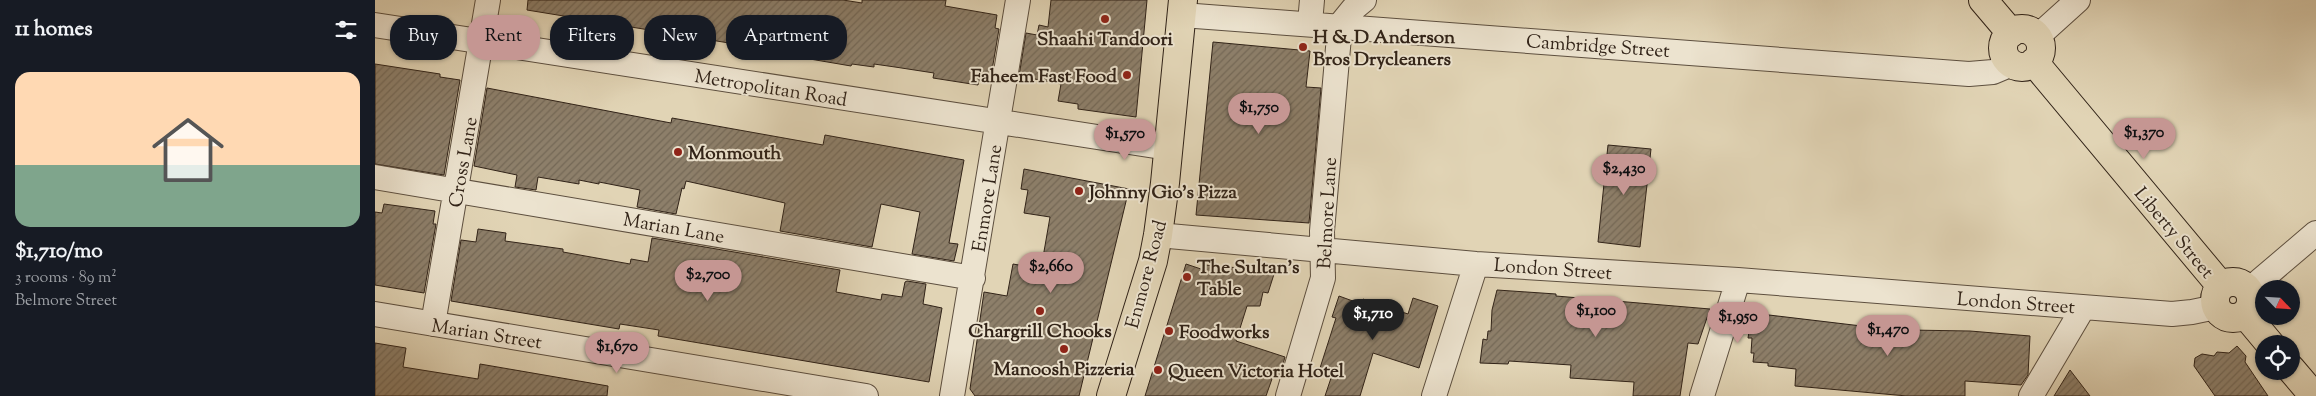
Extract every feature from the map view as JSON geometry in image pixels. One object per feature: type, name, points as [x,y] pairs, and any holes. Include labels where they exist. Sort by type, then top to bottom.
[{"type":"main road","name":"Liberty Street","points":[[1983,0],[2011,33],[2004,41],[2003,52],[2027,55],[2219,296]]},
{"type":"main road","name":"Enmore Road","points":[[1111,396],[1153,261],[1158,235],[1182,7]]},
{"type":"main road","points":[[2219,296],[2234,281],[2243,284],[2247,302],[2265,335]]},
{"type":"main road","points":[[2300,380],[2314,396]]},
{"type":"street","name":"Cross Lane","points":[[486,15],[488,0]]},
{"type":"street","name":"Enmore Lane","points":[[952,396],[1018,0]]},
{"type":"street","points":[[1341,25],[1353,9],[1364,0]]},
{"type":"street","name":"Cambridge Street","points":[[1182,7],[1311,12],[1341,25],[1969,74],[1993,72],[2027,55],[2078,0]]},
{"type":"street","name":"Metropolitan Road","points":[[375,25],[467,41]]},
{"type":"street","name":"Belmore Lane","points":[[1288,396],[1323,278],[1323,222],[1341,25]]},
{"type":"street","name":"Metropolitan Road","points":[[540,52],[1168,148]]},
{"type":"street","name":"Cross Lane","points":[[433,324],[478,60]]},
{"type":"street","name":"Marian Lane","points":[[375,177],[973,278]]},
{"type":"street","points":[[2247,302],[2316,233]]},
{"type":"street","name":"London Street","points":[[1158,235],[1477,264],[1738,280],[2173,314],[2192,312],[2219,296]]},
{"type":"street","points":[[1435,396],[1477,264]]},
{"type":"street","points":[[1702,396],[1738,280]]},
{"type":"street","points":[[2031,396],[2083,308]]},
{"type":"street","name":"Marian Street","points":[[375,314],[866,396]]},
{"type":"building","points":[[528,0],[843,0],[862,3],[862,0],[946,0],[945,6],[997,15],[995,28],[999,29],[990,82],[979,80],[978,85],[933,78],[934,73],[874,64],[874,67],[852,64],[851,66],[816,60],[847,60],[847,15],[726,15],[726,43],[716,41],[716,15],[644,15],[644,29],[634,27],[634,15],[558,15],[527,10]]},
{"type":"building","points":[[1051,0],[1147,0],[1136,117],[1078,109],[1078,104],[1058,101],[1061,84],[1019,76],[1026,33],[1037,35],[1039,25],[1048,27]]},
{"type":"building","points":[[1213,42],[1310,51],[1306,87],[1321,88],[1309,223],[1196,215]]},
{"type":"building","points":[[375,64],[440,74],[440,77],[460,80],[444,175],[375,164]]},
{"type":"building","points":[[487,88],[671,123],[672,118],[823,145],[825,135],[964,160],[949,243],[958,244],[954,261],[912,254],[920,212],[881,204],[872,247],[780,231],[785,203],[686,181],[684,189],[682,188],[676,214],[637,207],[640,190],[599,182],[599,184],[579,180],[579,184],[538,177],[536,190],[515,187],[517,175],[474,166]]},
{"type":"building","points":[[1608,145],[1651,149],[1640,247],[1598,242]]},
{"type":"building","points":[[1024,169],[1129,189],[1079,396],[975,396],[970,389],[984,292],[1007,296],[1013,264],[1041,269],[1050,217],[1024,213],[1028,190],[1021,189]]},
{"type":"building","points":[[384,204],[435,211],[433,224],[436,224],[424,293],[375,285],[375,212],[382,213]]},
{"type":"building","points":[[478,229],[506,233],[505,241],[563,249],[563,252],[630,264],[631,259],[648,262],[652,238],[840,270],[836,292],[881,300],[882,294],[902,297],[905,282],[907,281],[926,284],[923,304],[942,308],[929,382],[658,336],[659,330],[620,324],[619,329],[451,301],[461,240],[476,242]]},
{"type":"building","points":[[1186,264],[1204,270],[1205,265],[1275,271],[1268,293],[1263,292],[1260,306],[1247,306],[1236,341],[1285,357],[1279,378],[1273,376],[1266,396],[1145,396]]},
{"type":"building","points":[[1497,290],[1710,309],[1698,344],[1688,343],[1680,396],[1633,396],[1634,382],[1570,378],[1571,365],[1509,361],[1508,364],[1480,363],[1483,339],[1487,340],[1488,331],[1491,331],[1492,310]]},
{"type":"building","points":[[1339,296],[1361,304],[1363,299],[1408,314],[1413,298],[1438,306],[1419,368],[1373,353],[1360,396],[1325,396],[1333,372],[1320,368],[1336,318],[1332,317]]},
{"type":"building","points":[[1752,313],[1870,327],[1970,331],[2030,336],[2028,375],[2021,385],[1965,381],[1965,396],[1907,396],[1795,386],[1796,369],[1768,366],[1768,363],[1753,362],[1754,353],[1751,353],[1752,338],[1748,338]]},
{"type":"building","points":[[375,343],[406,348],[403,367],[478,379],[480,364],[608,386],[607,396],[375,396]]},
{"type":"building","points":[[2237,346],[2246,356],[2245,362],[2255,377],[2255,380],[2257,380],[2268,396],[2215,396],[2194,366],[2195,358],[2202,354],[2214,356],[2217,352],[2229,353]]},
{"type":"building","points":[[2070,370],[2090,396],[2054,396]]},
{"type":"place","name":"Shaahi Tandoori","points":[[1105,19]]},
{"type":"place","name":"H & D Anderson Bros Drycleaners","points":[[1303,47]]},
{"type":"place","name":"Faheem Fast Food","points":[[1127,75]]},
{"type":"place","name":"Monmouth","points":[[678,152]]},
{"type":"place","name":"Johnny Gio's Pizza","points":[[1079,191]]},
{"type":"place","name":"The Sultan’s Table","points":[[1187,277]]},
{"type":"place","name":"Chargrill Chooks","points":[[1040,311]]},
{"type":"place","name":"Foodworks","points":[[1169,331]]},
{"type":"place","name":"Manoosh Pizzeria","points":[[1064,349]]},
{"type":"place","name":"Queen Victoria Hotel","points":[[1158,370]]}]
